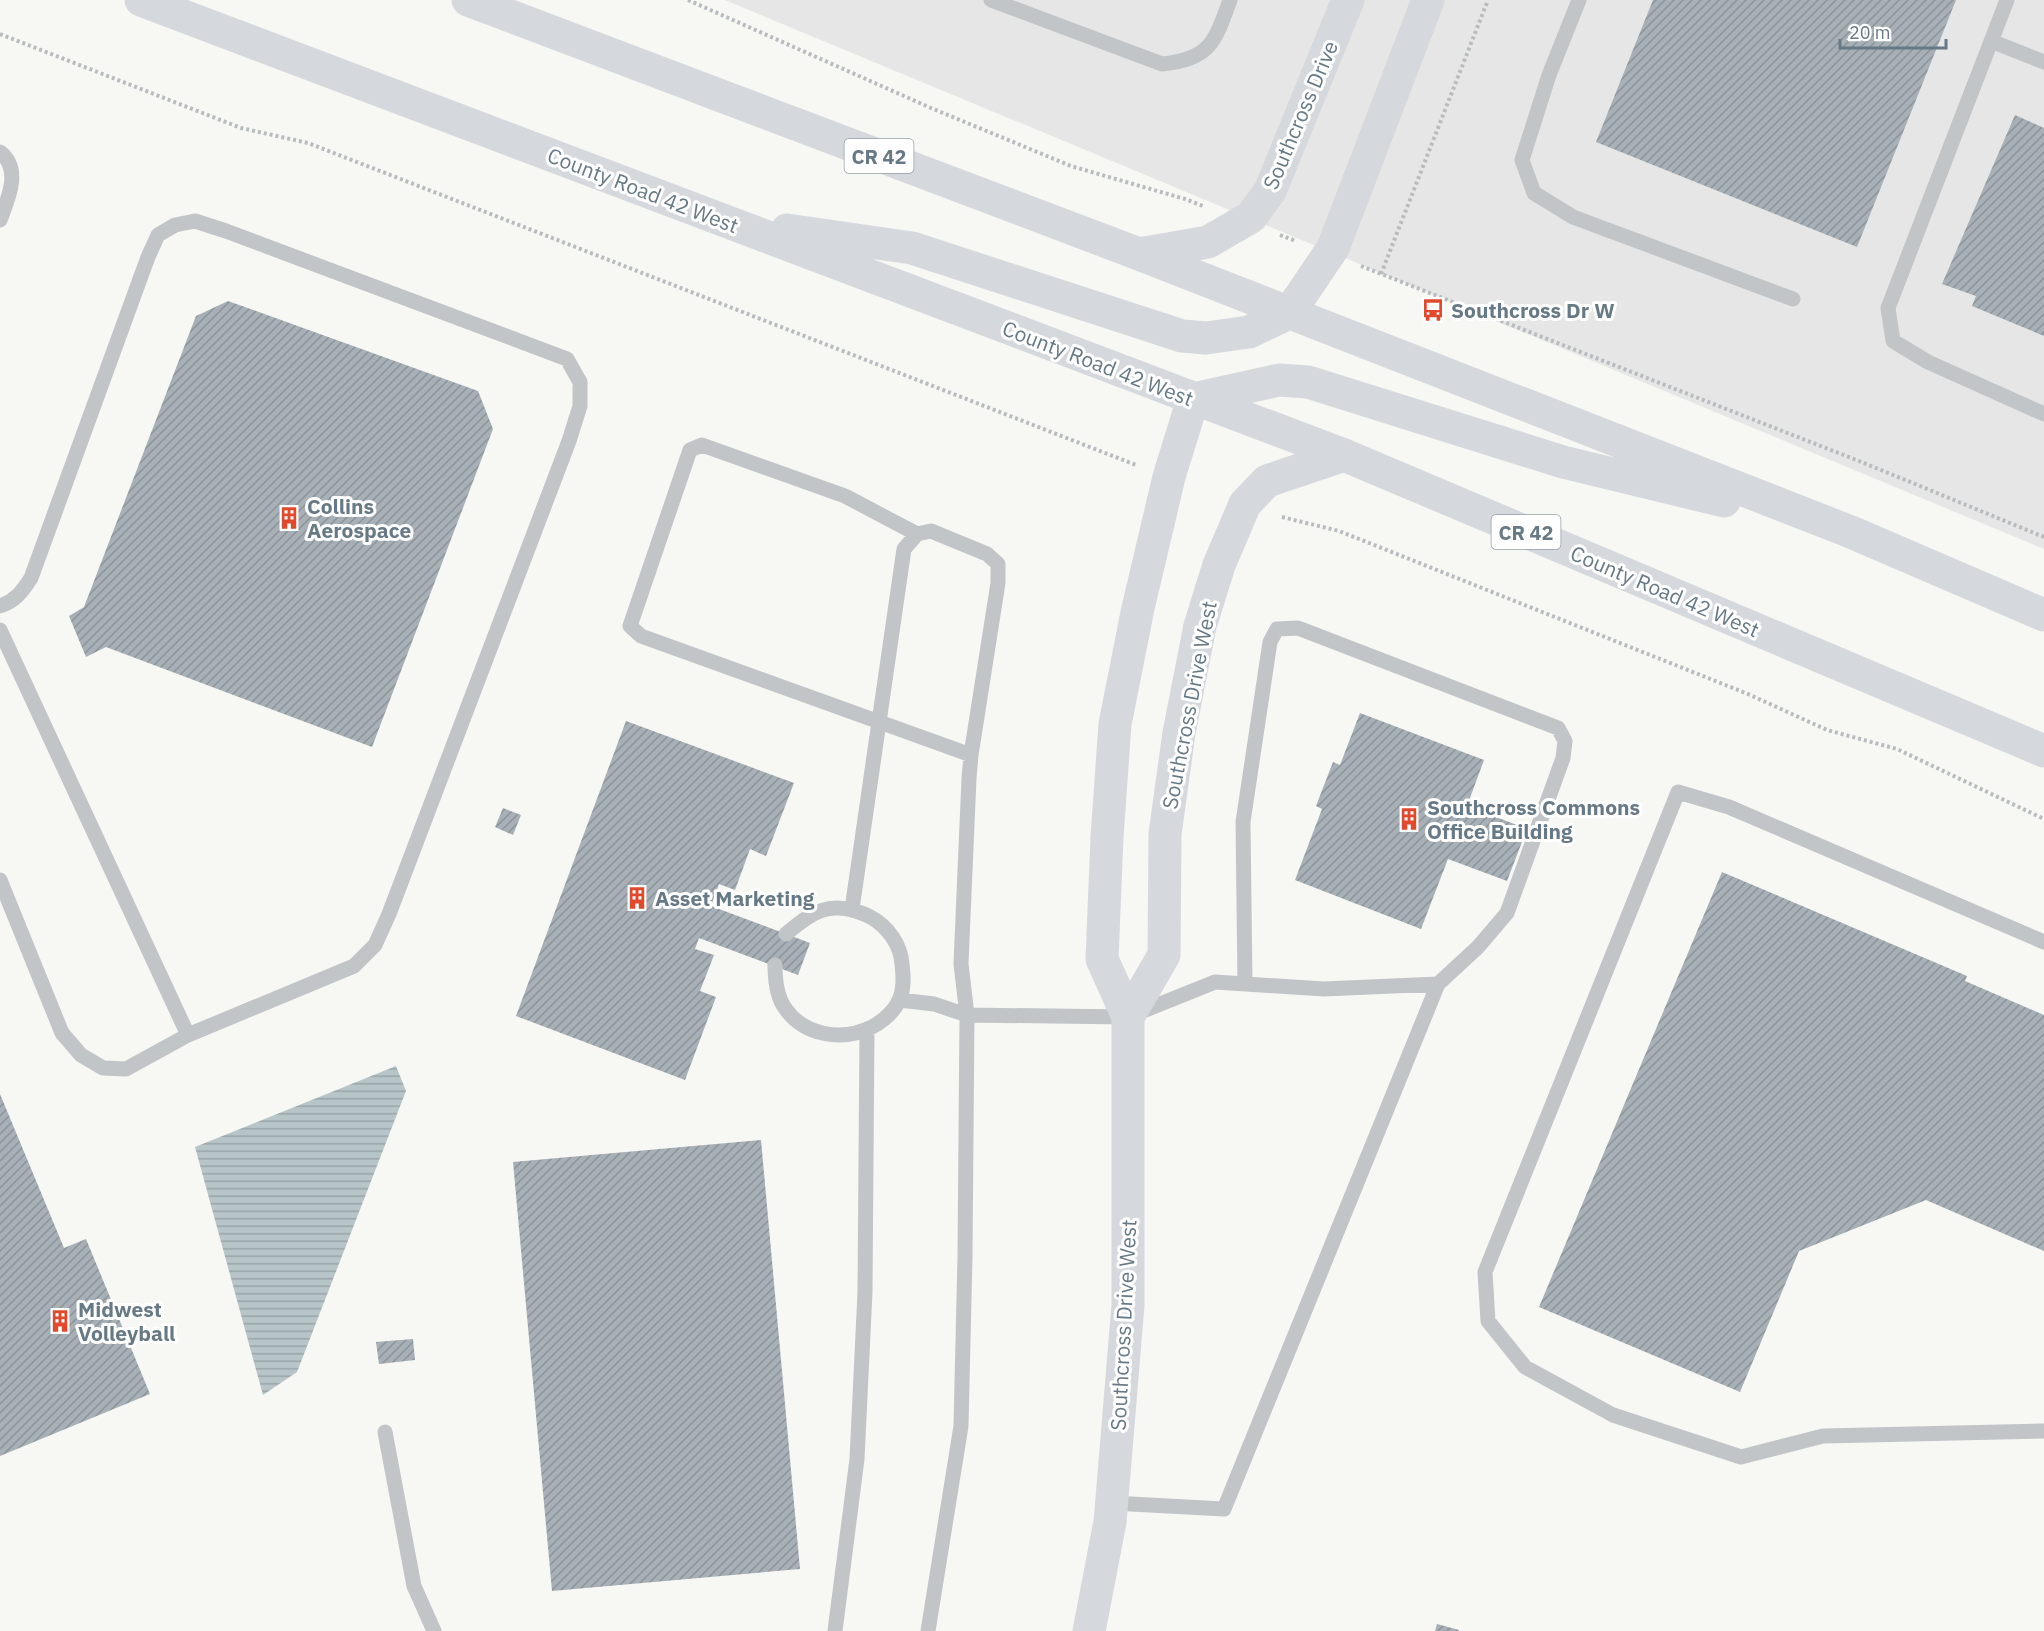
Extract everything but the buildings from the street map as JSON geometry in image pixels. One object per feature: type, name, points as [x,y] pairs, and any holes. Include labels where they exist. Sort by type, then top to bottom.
[{"type":"main road","name":"County Road 42 West","points":[[141,0],[1344,455],[2044,751]]},
{"type":"main road","name":"CR 42","points":[[468,0],[1139,254],[1851,532],[2044,615]]},
{"type":"main road","name":"Southcross Drive","points":[[1139,254],[1208,242],[1251,217],[1270,191],[1348,0]]},
{"type":"main road","points":[[725,221],[912,248],[1182,336],[1206,338],[1249,332],[1289,313],[1330,254],[1428,0]]},
{"type":"main road","points":[[1193,399],[1279,380],[1308,382],[1563,462],[1851,532]]},
{"type":"main road","name":"Southcross Drive West","points":[[1089,1631],[1110,1522],[1128,1305],[1128,1017],[1102,959],[1115,724],[1138,608],[1169,477],[1193,399]]},
{"type":"main road","name":"Southcross Drive West","points":[[1128,1017],[1164,955],[1165,834],[1181,722],[1200,626],[1219,565],[1245,504],[1267,480],[1344,455]]},
{"type":"lane","points":[[991,0],[1162,64],[1185,62],[1204,51],[1217,35],[1230,0]]},
{"type":"lane","points":[[1579,0],[1549,75],[1522,160],[1534,193],[1573,217],[1793,299]]},
{"type":"lane","points":[[2007,0],[1888,308],[1893,341],[1928,362],[2044,414]]},
{"type":"lane","points":[[1991,41],[2044,62]]},
{"type":"lane","points":[[0,152],[6,157],[12,170],[12,186],[0,220]]},
{"type":"lane","points":[[0,606],[11,602],[31,579],[148,258],[158,235],[175,225],[195,221],[226,231],[567,359],[580,382],[580,406],[569,441],[389,914],[375,945],[354,966],[188,1035],[126,1069],[103,1068],[81,1055],[62,1033],[0,880]]},
{"type":"lane","points":[[917,534],[845,496],[702,445],[690,450],[630,626],[641,636],[970,755]]},
{"type":"lane","points":[[852,909],[904,549],[917,534],[931,531],[987,554],[998,564],[998,583],[970,755],[961,964],[968,1015],[961,1426],[928,1631]]},
{"type":"lane","points":[[1112,1503],[1224,1509],[1438,984],[1479,947],[1507,913],[1563,758],[1565,741],[1558,728],[1298,628],[1277,629],[1270,642],[1243,822],[1245,984]]},
{"type":"lane","points":[[0,630],[188,1035]]},
{"type":"lane","points":[[2044,942],[1729,807],[1678,792],[1485,1272],[1488,1321],[1525,1367],[1613,1415],[1741,1458],[1823,1436],[2044,1431]]},
{"type":"lane","points":[[775,965],[776,986],[784,1005],[797,1021],[815,1032],[836,1036],[856,1034],[890,1014],[900,1000],[903,970],[899,949],[888,931],[872,917],[852,909],[830,908],[809,914],[786,934]]},
{"type":"lane","points":[[900,1000],[934,1004],[968,1015],[1128,1017],[1215,982],[1324,989],[1438,984]]},
{"type":"lane","points":[[835,1631],[858,1447],[865,1292],[867,1029]]},
{"type":"lane","points":[[385,1432],[414,1586],[434,1631]]},
{"type":"path","points":[[688,0],[931,108],[1071,166],[1185,199],[1244,221],[1859,461],[2044,537]]},
{"type":"path","points":[[1381,274],[1488,0]]},
{"type":"path","points":[[0,34],[241,128],[308,143],[1169,477]]},
{"type":"path","points":[[1245,504],[1277,515],[1340,531],[1748,694],[1827,730],[1897,749],[2044,819]]},
{"type":"shaded area","points":[[725,0],[2044,0],[2044,549]]},
{"type":"shaded area","points":[[396,1066],[406,1091],[297,1372],[263,1395],[195,1147]]},
{"type":"place","name":"Southcross Dr W","points":[[1433,310]]},
{"type":"place","name":"Collins Aerospace","points":[[289,518]]},
{"type":"place","name":"Southcross Commons Office Building","points":[[1409,819]]},
{"type":"place","name":"Asset Marketing","points":[[637,898]]},
{"type":"place","name":"Midwest Volleyball","points":[[60,1321]]}]
